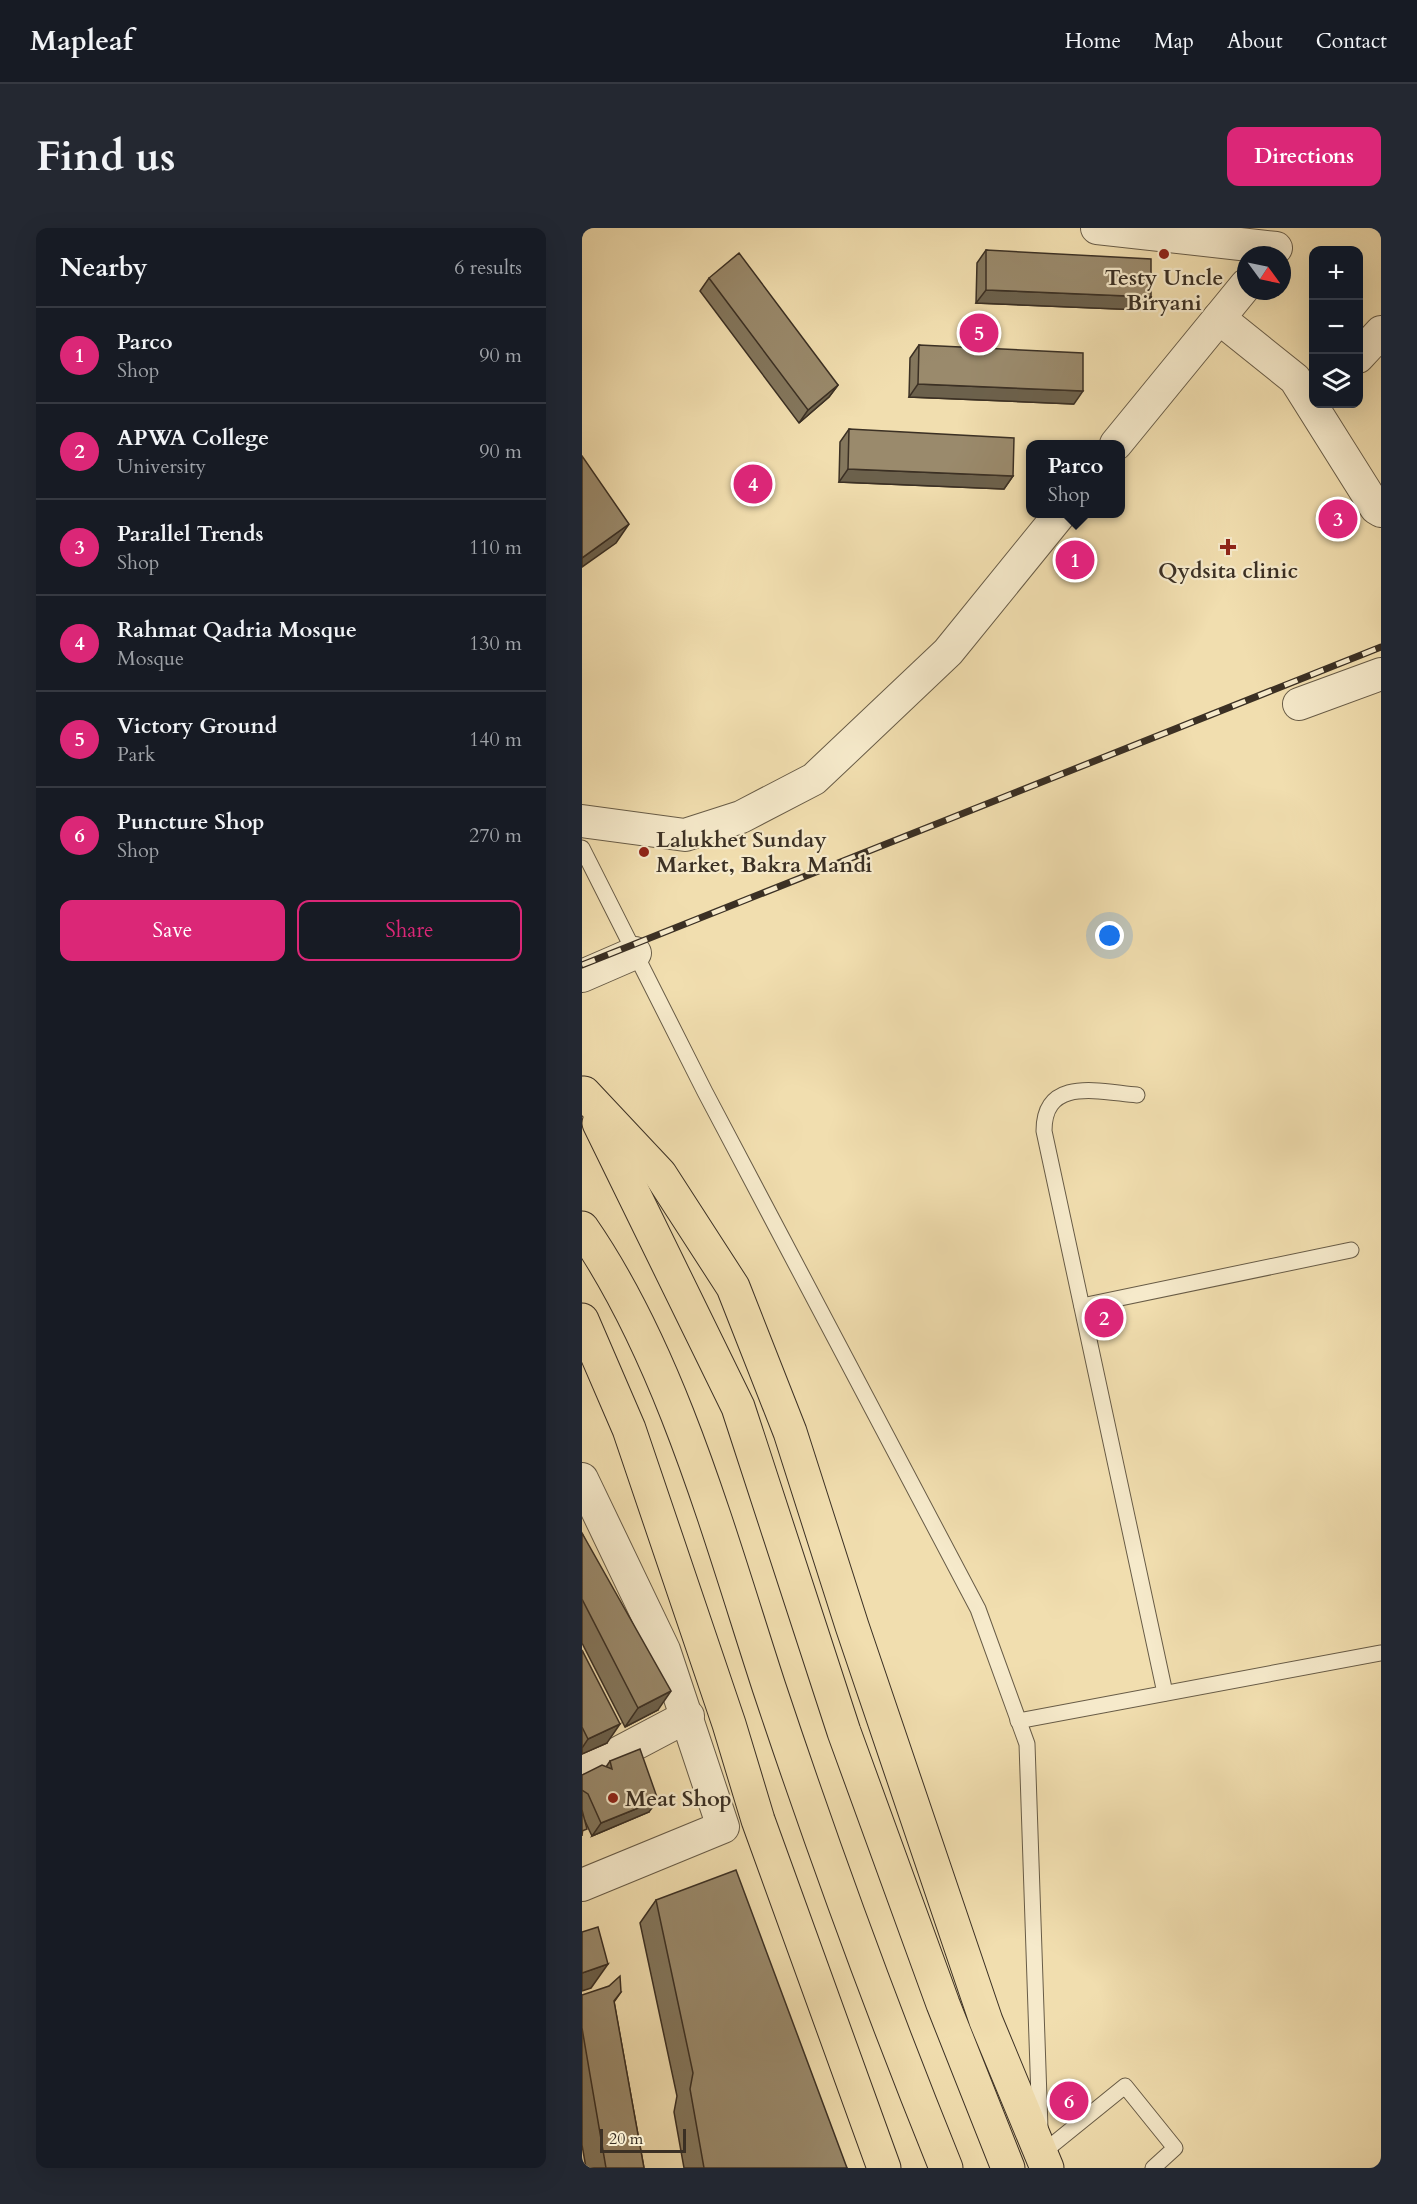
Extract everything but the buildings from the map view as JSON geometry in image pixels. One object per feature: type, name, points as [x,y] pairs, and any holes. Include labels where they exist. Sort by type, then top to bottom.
[{"type":"highway","points":[[583,1091],[660,1174],[734,1287],[790,1432],[852,1626],[986,2021],[1049,2163]]},
{"type":"highway","points":[[583,1091],[738,1407],[844,1732],[943,2004],[1008,2168]]},
{"type":"highway","points":[[582,1228],[599,1252],[661,1372],[711,1512],[801,1784],[946,2168]]},
{"type":"highway","points":[[582,1320],[630,1429],[729,1724],[758,1820],[884,2168]]},
{"type":"street","points":[[1096,228],[1279,244]]},
{"type":"street","points":[[1119,440],[1237,296]]},
{"type":"street","points":[[1219,318],[1304,377],[1376,508],[1381,510]]},
{"type":"street","points":[[1362,354],[1381,332]]},
{"type":"street","points":[[582,821],[685,835],[741,817],[814,780],[948,652],[1056,518]]},
{"type":"street","points":[[1299,704],[1381,674]]},
{"type":"street","points":[[582,976],[635,954]]},
{"type":"street","points":[[582,1479],[664,1650],[688,1716],[723,1827],[582,1885]]},
{"type":"street","points":[[582,1772],[688,1716]]},
{"type":"lane","points":[[582,848],[705,1092],[978,1609],[1027,1744],[1049,2163]]},
{"type":"lane","points":[[1137,1095],[1073,1090],[1057,1098],[1049,1106],[1044,1120],[1044,1131],[1165,1694]]},
{"type":"lane","points":[[1082,1306],[1351,1250]]},
{"type":"lane","points":[[1018,1720],[1380,1653]]},
{"type":"lane","points":[[1049,2163],[1125,2086],[1175,2148],[1153,2168]]},
{"type":"railway","points":[[582,965],[1381,647]]},
{"type":"place","name":"Testy Uncle Biryani","points":[[1164,254]]},
{"type":"place","name":"Victory Ground","points":[[979,333]]},
{"type":"place","name":"Rahmat Qadria Mosque","points":[[753,484]]},
{"type":"place","name":"Parallel Trends","points":[[1338,519]]},
{"type":"place","name":"Qydsita clinic","points":[[1228,547]]},
{"type":"place","name":"Parco","points":[[1075,560]]},
{"type":"place","name":"Lalukhet Sunday Market, Bakra Mandi","points":[[644,852]]},
{"type":"place","name":"APWA College","points":[[1104,1318]]},
{"type":"place","name":"Meat Shop","points":[[613,1798]]},
{"type":"place","name":"Puncture Shop","points":[[1069,2101]]}]
